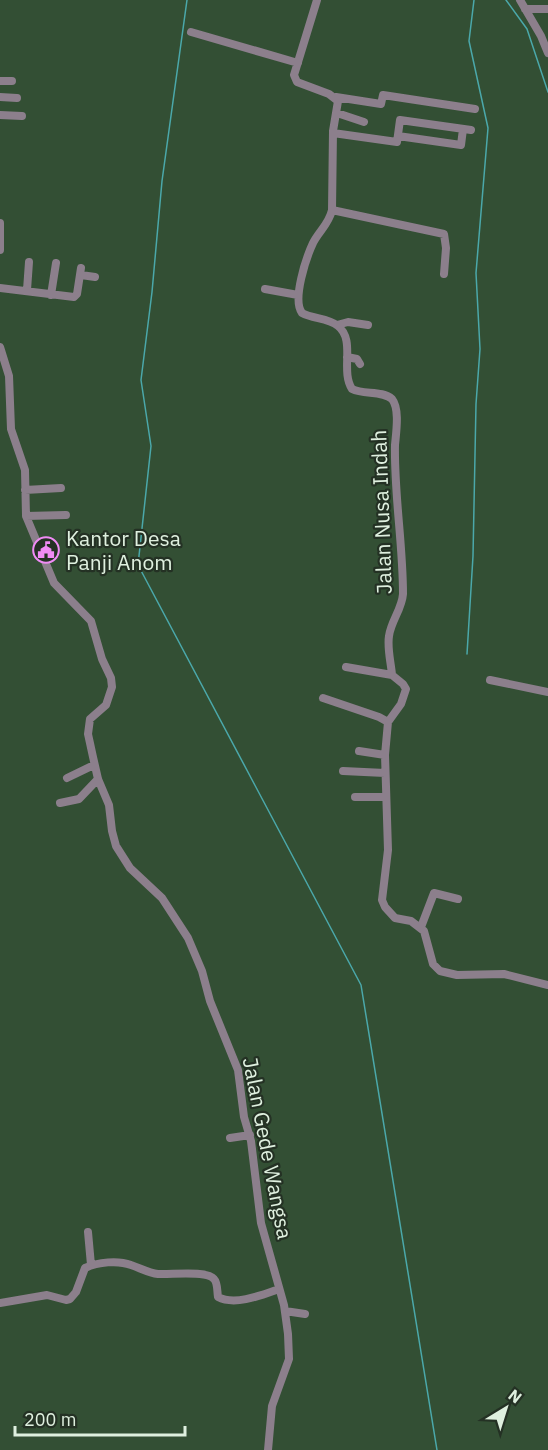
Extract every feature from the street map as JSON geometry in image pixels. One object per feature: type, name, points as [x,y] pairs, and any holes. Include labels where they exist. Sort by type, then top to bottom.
[{"type":"street","points":[[317,0],[294,75],[297,82],[336,98],[381,104],[383,95],[475,109]]},
{"type":"street","points":[[520,0],[548,53]]},
{"type":"street","points":[[525,9],[548,9]]},
{"type":"street","points":[[538,31],[548,31]]},
{"type":"street","points":[[191,32],[298,63]]},
{"type":"street","points":[[0,81],[12,81]]},
{"type":"street","points":[[0,97],[17,98]]},
{"type":"street","points":[[336,98],[338,105],[333,133],[332,210],[329,221],[312,245],[298,295],[298,305],[302,313],[337,325],[348,322],[368,325]]},
{"type":"street","points":[[337,113],[364,122]]},
{"type":"street","points":[[0,115],[22,116]]},
{"type":"street","points":[[333,133],[397,142],[400,120],[467,130],[461,145],[398,136]]},
{"type":"street","points":[[332,210],[444,234],[446,243],[444,273]]},
{"type":"street","points":[[0,223],[0,244]]},
{"type":"street","points":[[27,291],[29,262]]},
{"type":"street","points":[[51,295],[56,263]]},
{"type":"street","points":[[0,288],[75,296],[81,271],[95,277]]},
{"type":"street","points":[[265,289],[298,295]]},
{"type":"street","name":"Jalan Nusa Indah","points":[[337,325],[345,336],[348,380],[352,389],[362,393],[387,396],[395,404],[395,456],[403,594],[400,609],[389,634],[392,675],[406,689],[388,723],[385,755],[388,850],[382,900],[391,915],[411,921],[421,927]]},
{"type":"street","name":"Jalan Gede Wangsa","points":[[0,347],[9,376],[10,424],[25,470],[26,516],[54,583],[91,621],[102,660],[111,678],[112,687],[106,705],[93,715],[88,725],[94,765],[109,805],[112,831],[120,853],[130,868],[162,898],[193,948],[210,1001],[235,1060],[244,1117],[250,1135],[261,1222],[285,1311],[290,1355],[272,1406],[268,1450]]},
{"type":"street","points":[[347,357],[358,360],[360,364]]},
{"type":"street","points":[[25,490],[62,488]]},
{"type":"street","points":[[26,516],[66,515]]},
{"type":"street","points":[[346,667],[392,675]]},
{"type":"street","points":[[490,680],[548,692]]},
{"type":"street","points":[[323,699],[379,717],[388,723]]},
{"type":"street","points":[[359,751],[385,755]]},
{"type":"street","points":[[67,778],[94,765]]},
{"type":"street","points":[[343,771],[385,773]]},
{"type":"street","points":[[60,803],[79,799],[98,779]]},
{"type":"street","points":[[355,797],[386,798]]},
{"type":"street","points":[[458,899],[434,893],[421,927],[427,937],[433,964],[440,971],[458,975],[504,974],[548,985]]},
{"type":"street","points":[[230,1138],[250,1135]]},
{"type":"street","points":[[88,1232],[92,1265]]},
{"type":"street","points":[[0,1303],[47,1295],[70,1299],[76,1292],[82,1272],[92,1265],[121,1263],[152,1273],[208,1276],[214,1279],[219,1297],[224,1300],[249,1298],[279,1289]]},
{"type":"street","points":[[285,1311],[305,1314]]},
{"type":"waterway","points":[[187,0],[162,181],[141,380],[151,446],[138,565],[361,985],[437,1450]]},
{"type":"waterway","points":[[467,654],[473,556],[476,404],[480,349],[476,273],[488,128],[469,41],[474,0]]},
{"type":"waterway","points":[[506,0],[527,29],[548,92]]},
{"type":"place","name":"Kantor Desa Panji Anom","points":[[46,550]]}]
